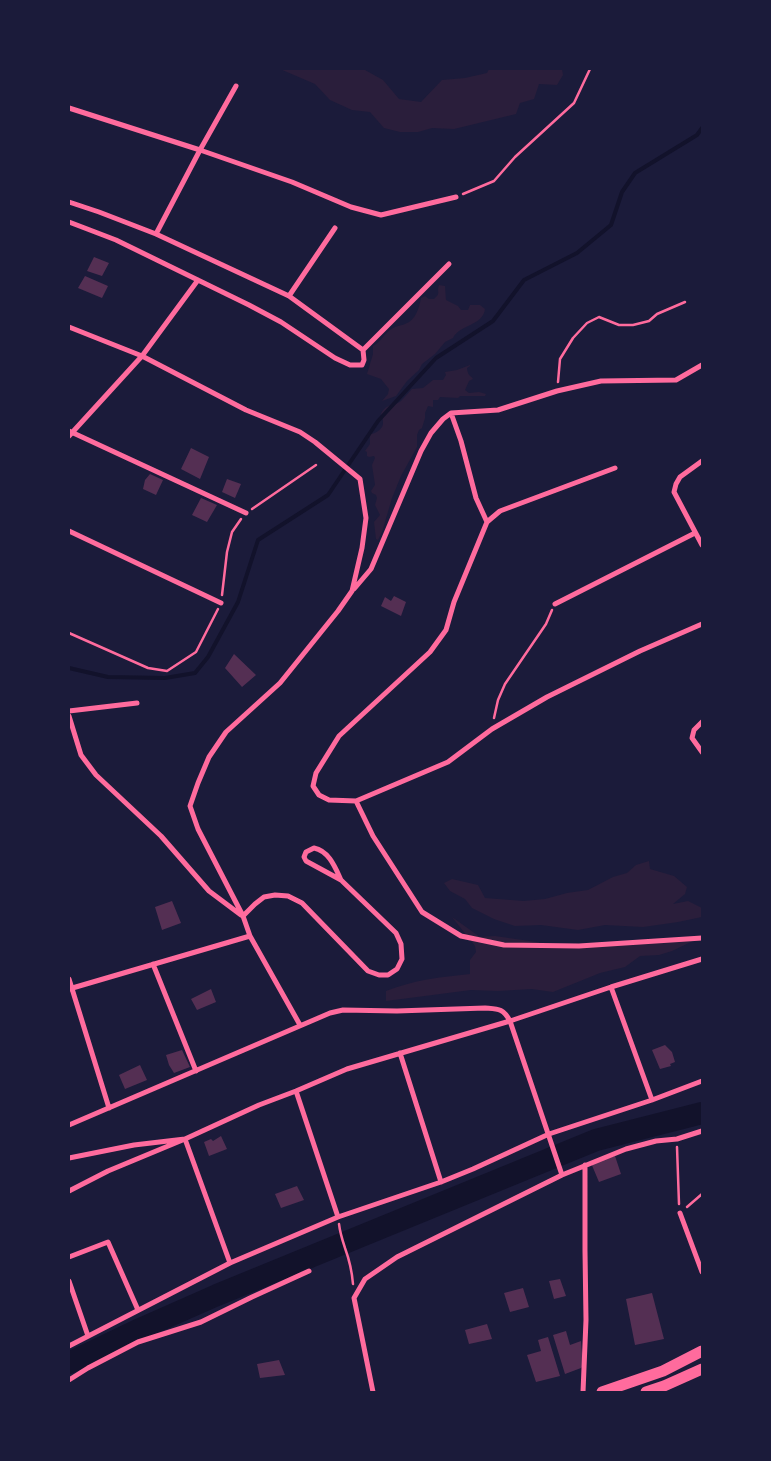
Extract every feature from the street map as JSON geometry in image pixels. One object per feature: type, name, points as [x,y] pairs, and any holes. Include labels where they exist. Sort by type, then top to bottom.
[{"type":"main road","points":[[602,1392],[663,1371],[702,1351]]},
{"type":"main road","points":[[646,1392],[702,1369]]},
{"type":"street","points":[[156,234],[236,86]]},
{"type":"street","points":[[69,108],[200,150],[292,182],[351,207],[381,215],[456,197]]},
{"type":"street","points":[[69,202],[156,234],[289,296],[363,350],[364,360],[362,365],[350,365],[335,358],[281,322],[116,240],[69,222]]},
{"type":"street","points":[[289,296],[335,228]]},
{"type":"street","points":[[363,350],[449,264]]},
{"type":"street","points":[[198,280],[142,356],[70,433],[246,513]]},
{"type":"street","points":[[69,327],[142,356],[246,410],[300,432],[360,479],[366,518],[362,548],[352,591]]},
{"type":"street","points":[[300,1025],[250,936],[243,916],[198,829],[190,806],[209,758],[226,732],[280,683],[371,569],[421,451],[443,418],[451,413],[498,410],[556,391],[601,381],[676,380],[702,364]]},
{"type":"street","points":[[451,413],[461,441],[476,498],[487,522]]},
{"type":"street","points":[[702,461],[680,477],[674,492],[702,545]]},
{"type":"street","points":[[615,468],[500,511],[487,522],[454,602],[446,630],[430,652],[339,736],[316,773],[312,786],[319,795],[329,800],[356,801],[448,762],[492,729],[547,697],[640,651],[702,624]]},
{"type":"street","points":[[69,530],[221,603]]},
{"type":"street","points":[[555,604],[695,533]]},
{"type":"street","points":[[69,710],[136,703]]},
{"type":"street","points":[[69,716],[81,755],[96,775],[161,836],[209,891],[243,916]]},
{"type":"street","points":[[702,722],[694,730],[692,738],[702,752]]},
{"type":"street","points":[[356,801],[373,836],[422,912],[461,936],[504,945],[579,946],[702,938]]},
{"type":"street","points":[[243,916],[264,897],[275,895],[288,896],[302,903],[368,971],[379,975],[388,975],[397,969],[402,959],[401,944],[396,933],[341,880],[309,863],[304,857],[306,852],[314,848],[325,852],[334,864],[341,880]]},
{"type":"street","points":[[70,989],[250,936]]},
{"type":"street","points":[[69,1191],[108,1171],[347,1069],[702,959]]},
{"type":"street","points":[[153,964],[196,1071]]},
{"type":"street","points":[[69,979],[70,989],[108,1108]]},
{"type":"street","points":[[611,987],[652,1100]]},
{"type":"street","points":[[69,1125],[330,1013],[343,1010],[397,1011],[492,1008],[506,1013],[510,1020],[562,1175]]},
{"type":"street","points":[[400,1053],[441,1182]]},
{"type":"street","points":[[69,1346],[230,1263],[338,1217],[441,1182],[549,1134],[652,1100],[702,1081]]},
{"type":"street","points":[[296,1091],[338,1217]]},
{"type":"street","points":[[373,1392],[354,1298],[365,1279],[397,1257],[562,1175],[626,1149],[656,1141],[677,1139],[702,1131]]},
{"type":"street","points":[[69,1158],[134,1144],[185,1139]]},
{"type":"street","points":[[185,1139],[230,1263]]},
{"type":"street","points":[[583,1392],[586,1320],[585,1165]]},
{"type":"street","points":[[680,1213],[702,1272]]},
{"type":"street","points":[[69,1257],[108,1242],[138,1310]]},
{"type":"street","points":[[69,1380],[138,1342],[202,1322],[259,1293],[309,1271]]},
{"type":"street","points":[[69,1281],[88,1336]]},
{"type":"path","points":[[456,197],[494,181],[515,157],[574,103],[590,69]]},
{"type":"path","points":[[556,391],[560,359],[573,338],[586,323],[599,317],[619,325],[633,325],[649,321],[657,314],[685,302]]},
{"type":"path","points":[[492,729],[498,700],[505,684],[546,624],[555,604]]},
{"type":"path","points":[[677,1139],[680,1213]]},
{"type":"path","points":[[680,1213],[702,1194]]},
{"type":"path","points":[[340,1236],[352,1270],[354,1298]]},
{"type":"shaded area","points":[[280,69],[365,70],[383,80],[399,99],[421,102],[442,80],[465,78],[487,73],[489,69],[562,69],[563,75],[557,85],[539,84],[534,99],[520,103],[516,114],[454,129],[432,128],[418,132],[400,132],[384,128],[370,112],[352,110],[330,100],[315,84]]},
{"type":"shaded area","points":[[439,285],[445,286],[446,300],[458,306],[461,310],[468,310],[470,305],[480,305],[485,309],[483,315],[476,322],[456,333],[453,338],[445,342],[435,354],[422,364],[396,396],[382,401],[388,394],[389,389],[381,379],[367,374],[373,354],[373,346],[392,329],[412,320],[418,310],[421,298],[425,296],[429,299],[434,299],[438,294]]},
{"type":"shaded area","points":[[470,365],[467,371],[473,379],[469,381],[465,390],[469,393],[479,392],[486,394],[485,396],[440,397],[438,400],[433,400],[433,407],[428,406],[422,428],[417,435],[417,447],[401,476],[382,532],[378,540],[376,539],[374,522],[380,515],[375,505],[376,495],[371,491],[375,485],[372,465],[375,458],[374,456],[367,456],[365,451],[370,444],[370,434],[377,432],[381,428],[383,421],[381,414],[385,408],[401,401],[412,389],[423,388],[433,380],[443,380],[446,375],[445,372]]},
{"type":"shaded area","points":[[649,861],[650,869],[674,876],[687,887],[685,894],[673,904],[688,901],[702,908],[702,917],[643,927],[605,925],[578,930],[541,925],[515,926],[494,919],[472,908],[465,899],[450,891],[444,883],[452,879],[478,885],[485,898],[524,901],[545,899],[588,890],[613,877],[627,873],[636,865]]},
{"type":"shaded area","points":[[452,917],[480,937],[495,936],[550,944],[607,946],[695,940],[659,955],[640,956],[625,967],[600,973],[553,992],[532,989],[471,990],[386,1001],[386,991],[396,987],[448,976],[470,974],[470,960],[476,952],[475,946]]},
{"type":"building","points":[[94,257],[109,263],[102,276],[87,271]]},
{"type":"building","points":[[85,276],[108,286],[102,298],[78,288]]},
{"type":"building","points":[[191,448],[209,457],[200,479],[181,469]]},
{"type":"building","points":[[150,474],[163,480],[156,495],[143,489],[145,480]]},
{"type":"building","points":[[227,479],[241,484],[235,498],[222,492]]},
{"type":"building","points":[[201,498],[217,505],[207,522],[192,515]]},
{"type":"building","points":[[394,596],[406,602],[401,616],[381,606],[385,597],[391,601]]},
{"type":"building","points":[[234,654],[256,675],[242,687],[225,668]]},
{"type":"building","points":[[172,901],[181,923],[162,930],[155,907]]},
{"type":"building","points":[[211,989],[216,1002],[197,1010],[191,999]]},
{"type":"building","points":[[665,1045],[672,1052],[675,1062],[670,1064],[671,1066],[660,1069],[652,1050]]},
{"type":"building","points":[[182,1050],[190,1067],[174,1073],[166,1055]]},
{"type":"building","points":[[140,1065],[147,1080],[125,1089],[119,1075]]},
{"type":"building","points":[[221,1136],[227,1149],[209,1156],[204,1142],[211,1139],[213,1141]]},
{"type":"building","points":[[615,1156],[621,1174],[599,1182],[591,1163]]},
{"type":"building","points":[[297,1186],[304,1200],[281,1208],[275,1194]]},
{"type":"building","points":[[560,1279],[566,1296],[554,1299],[549,1281]]},
{"type":"building","points":[[523,1288],[529,1307],[510,1312],[504,1293]]},
{"type":"building","points":[[652,1293],[664,1339],[635,1345],[626,1299]]},
{"type":"building","points":[[487,1324],[492,1339],[469,1344],[465,1330]]},
{"type":"building","points":[[566,1331],[570,1345],[581,1341],[583,1366],[565,1374],[553,1335]]},
{"type":"building","points":[[548,1337],[560,1376],[536,1382],[527,1355],[541,1351],[538,1340]]},
{"type":"building","points":[[279,1360],[285,1375],[260,1378],[257,1364]]},
{"type":"waterway","points":[[69,668],[108,677],[165,678],[195,673],[208,657],[238,602],[258,540],[328,495],[378,421],[436,358],[493,321],[524,280],[577,253],[611,225],[622,192],[635,173],[697,135],[702,128]]},
{"type":"waterway","points":[[69,1363],[217,1295],[596,1140],[702,1113]]}]
